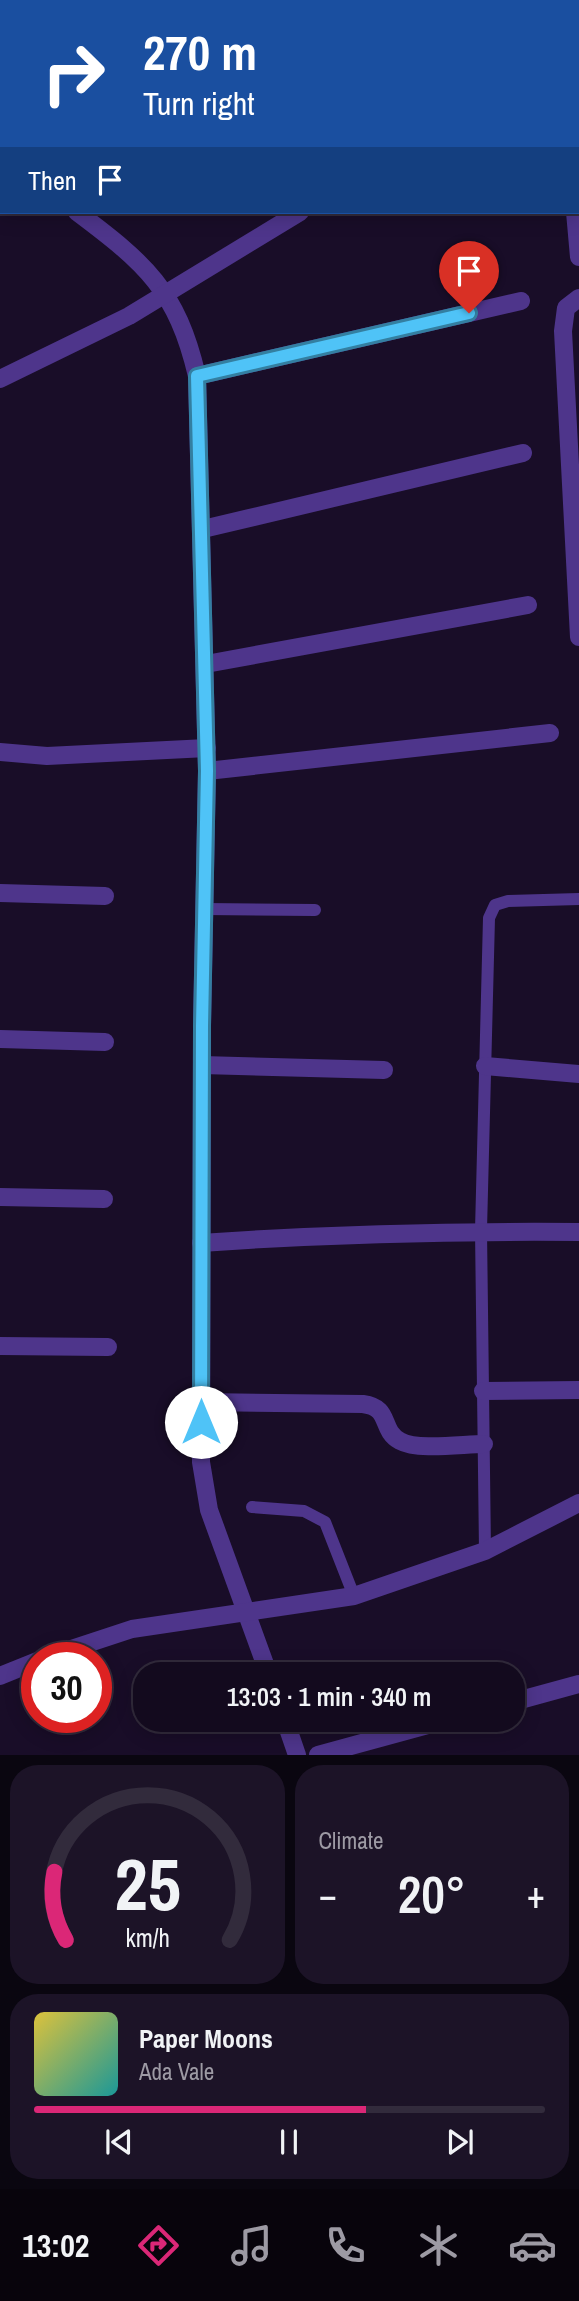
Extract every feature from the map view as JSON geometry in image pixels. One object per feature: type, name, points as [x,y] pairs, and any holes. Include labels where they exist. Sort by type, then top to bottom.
[{"type":"street","points":[[80,214],[124,247],[150,272],[167,295],[188,339],[197,376],[207,748],[202,1065],[201,1462],[209,1510],[264,1662]]},
{"type":"street","points":[[0,379],[167,295],[297,214]]},
{"type":"street","points":[[575,214],[579,257]]},
{"type":"street","points":[[579,298],[566,308],[563,318],[574,445],[579,637]]},
{"type":"street","points":[[197,376],[521,301]]},
{"type":"street","points":[[202,528],[523,453]]},
{"type":"street","points":[[206,664],[528,605]]},
{"type":"street","points":[[207,771],[550,733]]},
{"type":"street","points":[[0,752],[47,755],[207,748]]},
{"type":"street","points":[[0,893],[105,896]]},
{"type":"street","points":[[0,1039],[104,1042]]},
{"type":"street","points":[[202,1065],[384,1070]]},
{"type":"street","points":[[485,1066],[579,1074]]},
{"type":"street","points":[[0,1197],[104,1199]]},
{"type":"street","points":[[201,1243],[330,1234],[481,1230],[579,1232]]},
{"type":"street","points":[[0,1346],[108,1347]]},
{"type":"street","points":[[483,1391],[579,1390]]},
{"type":"street","points":[[201,1402],[363,1404],[375,1406],[383,1413],[389,1433],[402,1443],[419,1446],[484,1444]]},
{"type":"street","points":[[92,1642],[131,1629],[354,1596],[485,1551],[579,1503]]},
{"type":"street","points":[[0,1676],[21,1667]]},
{"type":"street","points":[[525,1699],[579,1684]]},
{"type":"street","points":[[289,1732],[297,1755]]},
{"type":"street","points":[[318,1755],[402,1732]]},
{"type":"lane","points":[[485,1551],[481,1230],[489,918],[495,905],[508,901],[579,899]]},
{"type":"lane","points":[[204,909],[315,910]]},
{"type":"lane","points":[[252,1507],[304,1511],[325,1522],[354,1596]]},
{"type":"route","points":[[201,1422],[202,1026],[207,771],[197,376],[469,313]]}]
